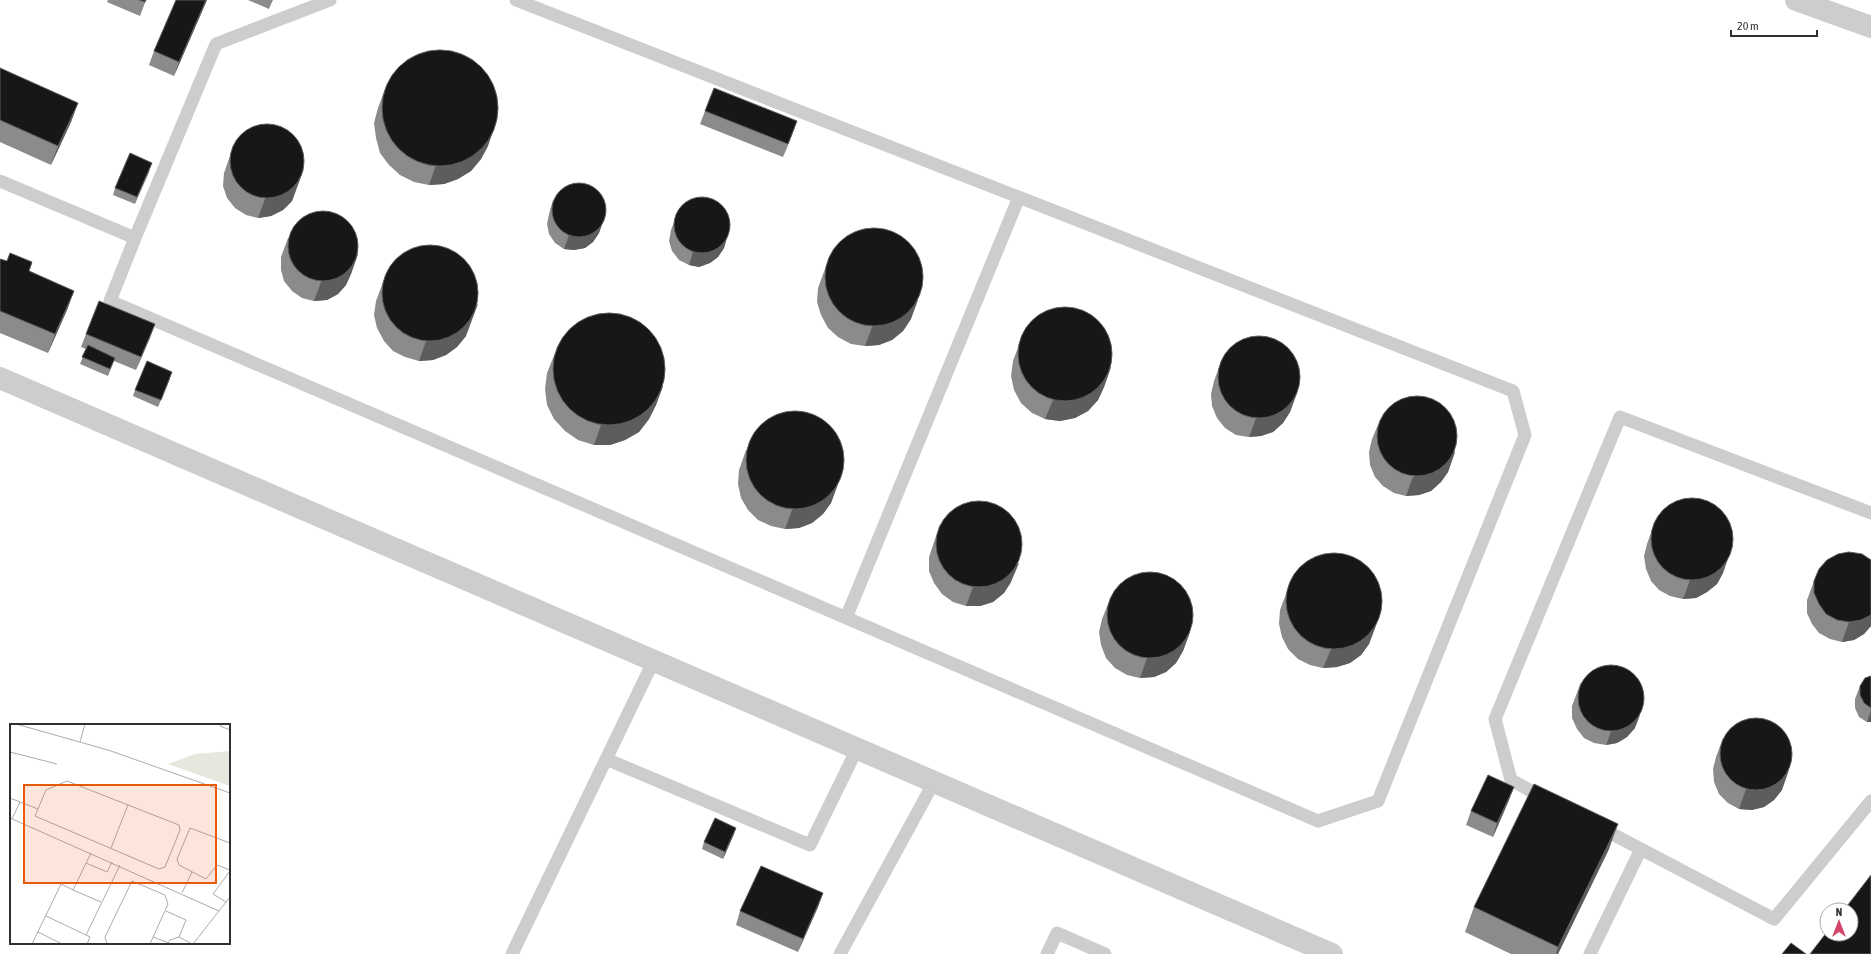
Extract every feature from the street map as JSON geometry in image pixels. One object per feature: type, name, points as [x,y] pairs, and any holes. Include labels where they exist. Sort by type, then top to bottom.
[{"type":"street","points":[[1796,0],[1871,27]]},
{"type":"street","points":[[0,378],[653,662],[1332,954]]},
{"type":"lane","points":[[330,0],[216,44],[110,301],[1318,822],[1378,802],[1525,435],[1513,391],[516,0]]},
{"type":"lane","points":[[0,181],[135,238]]},
{"type":"lane","points":[[846,618],[1019,197]]},
{"type":"lane","points":[[1559,806],[1511,780],[1495,719],[1620,417],[1871,513]]},
{"type":"lane","points":[[512,954],[653,662]]},
{"type":"lane","points":[[606,760],[810,845],[857,749]]},
{"type":"lane","points":[[840,954],[934,782]]},
{"type":"lane","points":[[1586,820],[1774,919],[1871,801]]},
{"type":"lane","points":[[1590,954],[1641,849]]},
{"type":"lane","points":[[1047,954],[1057,933],[1105,954]]},
{"type":"building","points":[[176,0],[206,0],[179,62],[154,51]]},
{"type":"building","points":[[440,50],[451,51],[462,55],[481,67],[493,86],[497,97],[497,119],[493,130],[481,149],[462,161],[451,165],[440,166],[429,165],[418,161],[399,149],[387,130],[383,119],[382,108],[383,97],[387,86],[399,67],[418,55],[429,51]]},
{"type":"building","points":[[0,68],[78,103],[58,146],[0,120]]},
{"type":"building","points":[[714,88],[797,121],[788,144],[705,111]]},
{"type":"building","points":[[267,124],[288,130],[298,140],[304,161],[298,182],[288,192],[267,198],[246,192],[236,182],[230,161],[236,140],[246,130]]},
{"type":"building","points":[[130,153],[152,163],[137,197],[115,188]]},
{"type":"building","points":[[579,183],[589,185],[598,191],[604,200],[606,210],[604,220],[598,229],[589,235],[579,237],[569,235],[560,229],[554,220],[552,210],[554,200],[560,191],[569,185]]},
{"type":"building","points":[[702,197],[717,202],[725,210],[730,225],[725,240],[717,248],[702,253],[687,248],[679,240],[674,225],[679,210],[687,202]]},
{"type":"building","points":[[316,211],[330,211],[343,217],[352,226],[356,232],[358,246],[356,260],[348,271],[337,279],[330,281],[316,281],[309,279],[298,271],[290,260],[288,253],[288,239],[290,232],[298,221],[309,213]]},
{"type":"building","points":[[874,228],[893,232],[909,242],[919,258],[923,277],[919,296],[909,312],[893,322],[874,326],[855,322],[839,312],[829,296],[825,277],[829,258],[839,242],[855,232]]},
{"type":"building","points":[[430,245],[448,248],[464,259],[475,275],[478,293],[475,311],[464,327],[448,338],[430,341],[412,338],[396,327],[385,311],[382,293],[385,275],[396,259],[412,248]]},
{"type":"building","points":[[10,253],[32,262],[29,271],[74,291],[55,334],[0,311],[0,259],[7,261]]},
{"type":"building","points":[[99,301],[155,324],[141,357],[86,334]]},
{"type":"building","points":[[1065,307],[1083,310],[1098,321],[1109,336],[1112,354],[1109,372],[1098,387],[1083,398],[1065,401],[1047,398],[1032,387],[1021,372],[1018,354],[1021,336],[1032,321],[1047,310]]},
{"type":"building","points":[[609,313],[630,317],[649,329],[661,348],[665,369],[661,390],[649,409],[630,421],[609,425],[588,421],[569,409],[557,390],[553,369],[557,348],[569,329],[588,317]]},
{"type":"building","points":[[1259,336],[1275,339],[1288,348],[1297,361],[1300,377],[1297,393],[1288,406],[1275,415],[1259,418],[1243,415],[1230,406],[1221,393],[1218,377],[1221,361],[1230,348],[1243,339]]},
{"type":"building","points":[[88,345],[115,358],[110,369],[82,357]]},
{"type":"building","points":[[147,361],[172,372],[161,400],[135,390]]},
{"type":"building","points":[[1409,396],[1425,396],[1446,407],[1457,428],[1457,444],[1446,465],[1425,476],[1409,476],[1395,470],[1388,465],[1383,458],[1377,444],[1377,428],[1383,414],[1388,407],[1395,402]]},
{"type":"building","points":[[795,411],[814,415],[830,425],[840,441],[844,460],[840,479],[830,495],[814,505],[795,509],[776,505],[760,495],[750,479],[746,460],[750,441],[760,425],[776,415]]},
{"type":"building","points":[[1692,498],[1708,502],[1721,510],[1729,523],[1733,539],[1729,555],[1721,568],[1708,576],[1692,580],[1676,576],[1663,568],[1655,555],[1651,539],[1655,523],[1663,510],[1676,502]]},
{"type":"building","points":[[979,501],[996,504],[1010,513],[1019,527],[1022,544],[1019,561],[1010,575],[996,584],[979,587],[962,584],[948,575],[939,561],[936,544],[939,527],[948,513],[962,504]]},
{"type":"building","points":[[1849,552],[1862,554],[1871,560],[1871,615],[1861,620],[1849,622],[1837,620],[1826,614],[1814,593],[1814,581],[1819,569],[1827,560],[1838,554]]},
{"type":"building","points":[[1334,553],[1352,557],[1361,561],[1368,567],[1374,574],[1378,583],[1382,601],[1378,619],[1374,628],[1368,635],[1361,641],[1352,645],[1334,649],[1316,645],[1307,641],[1300,635],[1294,628],[1290,619],[1286,601],[1290,583],[1294,574],[1300,567],[1307,561],[1316,557]]},
{"type":"building","points":[[1150,572],[1166,575],[1174,579],[1186,591],[1190,599],[1193,615],[1190,631],[1186,639],[1174,651],[1166,655],[1150,658],[1134,655],[1126,651],[1114,639],[1110,631],[1107,615],[1110,599],[1114,591],[1126,579],[1134,575]]},
{"type":"building","points":[[1605,665],[1617,665],[1624,667],[1635,674],[1642,685],[1644,698],[1642,711],[1635,722],[1624,729],[1617,731],[1605,731],[1598,729],[1587,722],[1580,711],[1578,704],[1578,692],[1580,685],[1587,674],[1598,667]]},
{"type":"building","points":[[1871,676],[1871,708],[1864,703],[1860,695],[1860,686],[1865,678]]},
{"type":"building","points":[[1749,718],[1763,718],[1782,728],[1792,747],[1792,761],[1782,780],[1763,790],[1749,790],[1730,780],[1720,761],[1720,747],[1730,728]]},
{"type":"building","points":[[1488,775],[1514,787],[1497,823],[1471,811]]},
{"type":"building","points":[[1534,784],[1618,824],[1558,947],[1474,907]]},
{"type":"building","points":[[715,818],[736,828],[725,852],[704,842]]},
{"type":"building","points":[[761,866],[823,893],[803,939],[740,911]]},
{"type":"building","points":[[1871,875],[1871,954],[1810,954],[1819,942],[1859,942],[1859,902],[1850,902]]},
{"type":"building","points":[[1791,943],[1806,954],[1782,954]]}]
